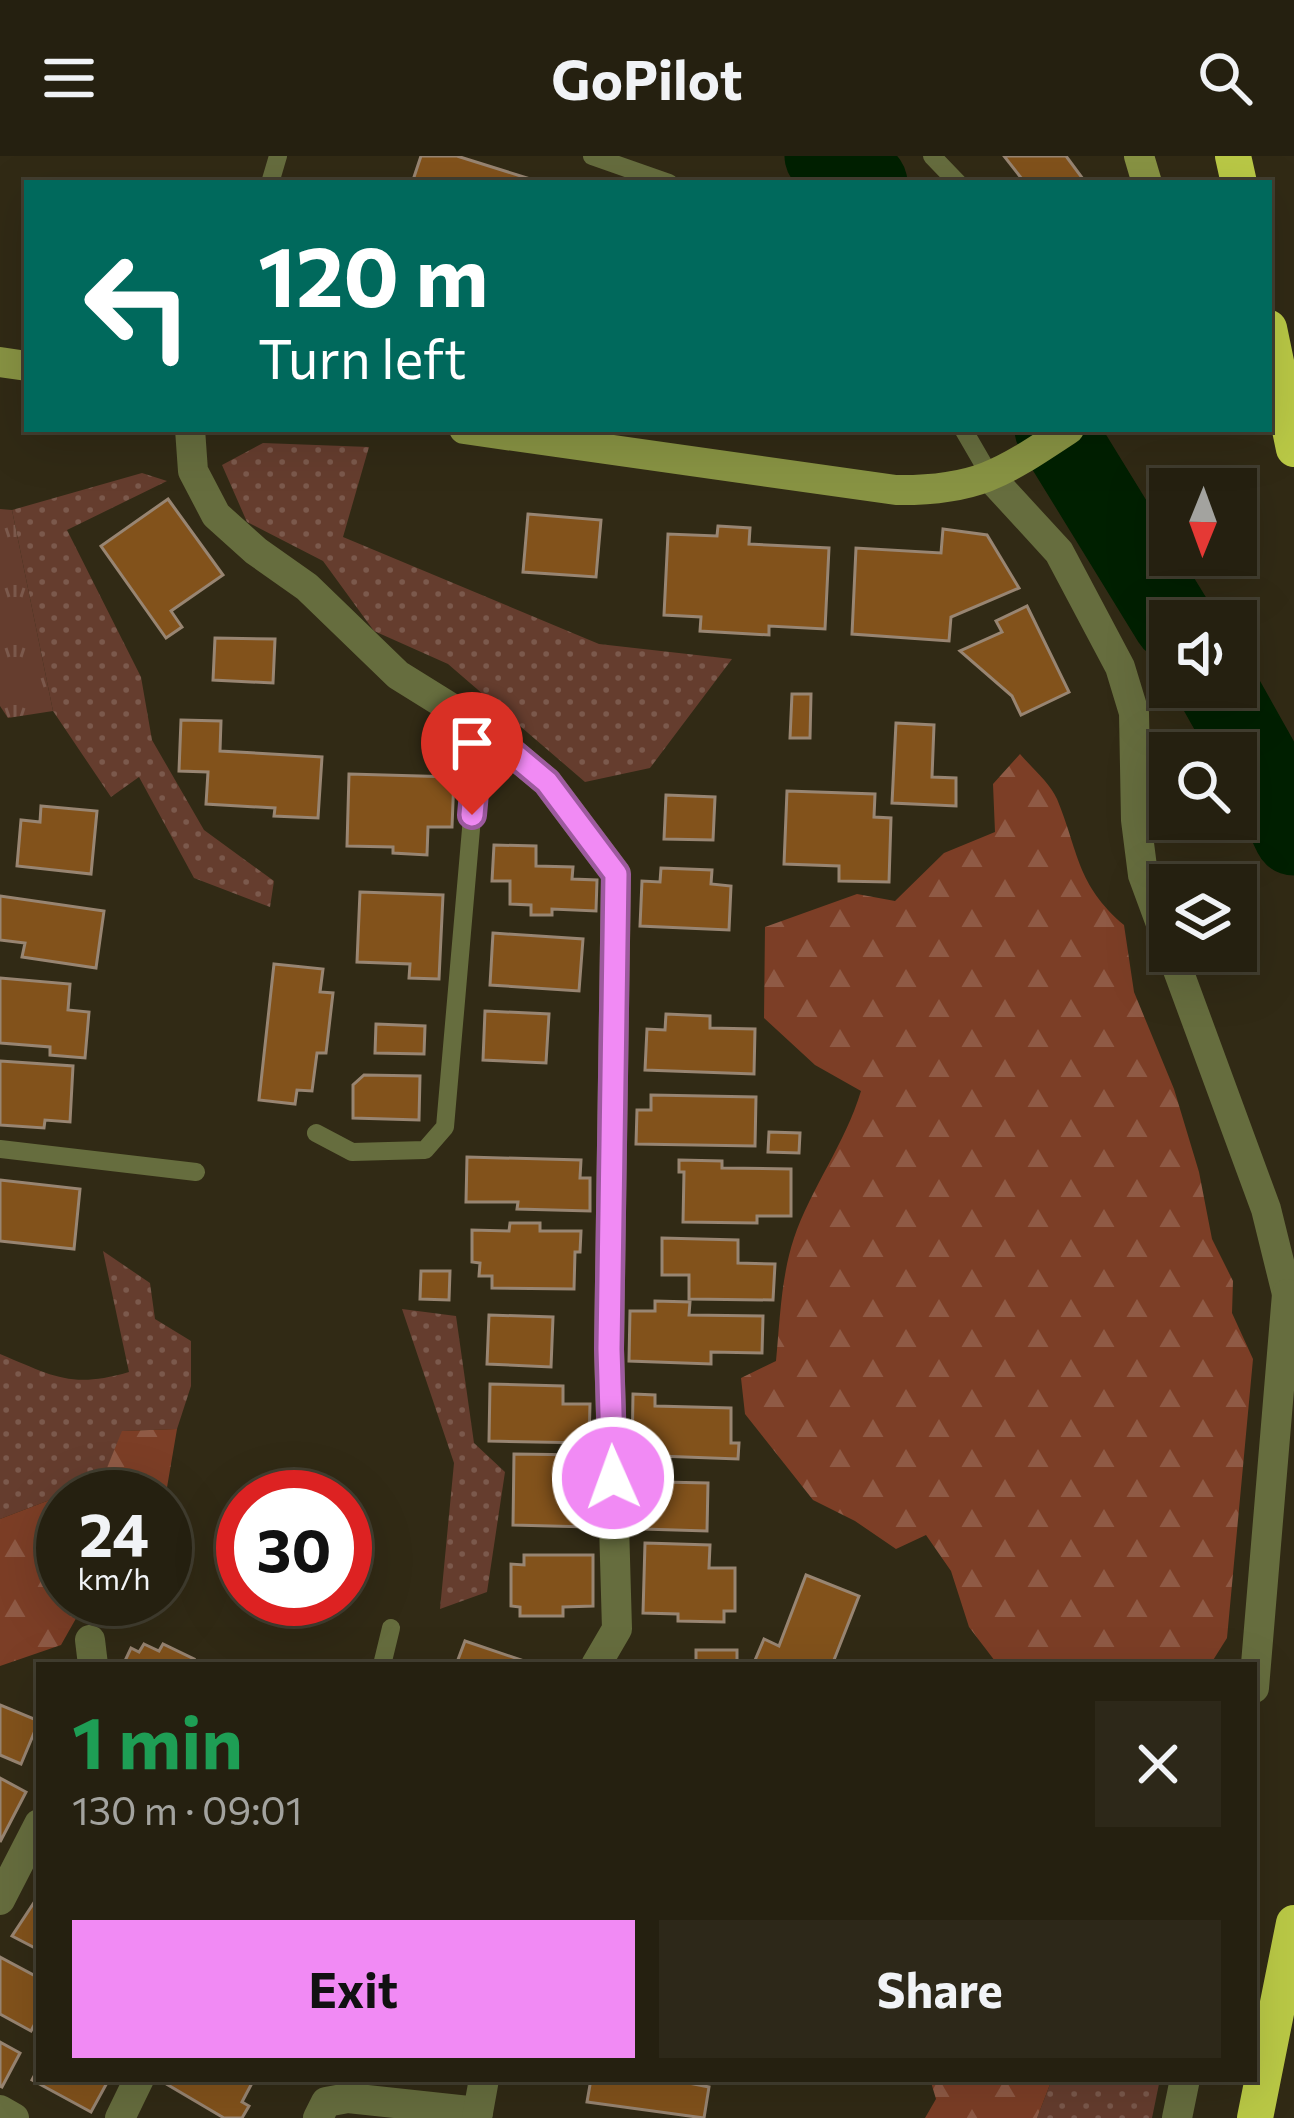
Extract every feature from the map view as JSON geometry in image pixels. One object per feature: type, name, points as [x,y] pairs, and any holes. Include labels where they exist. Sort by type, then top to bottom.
[{"type":"highway","points":[[1272,343],[1294,449]]},
{"type":"highway","points":[[1255,2118],[1294,1923]]},
{"type":"street","points":[[190,432],[194,471],[216,514],[307,587],[398,675],[480,726],[547,782],[616,874],[609,1349],[616,1629],[598,1662]]},
{"type":"street","points":[[485,432],[896,490],[941,490],[1003,472],[1065,432]]},
{"type":"street","points":[[1003,472],[1058,552],[1120,667],[1134,713],[1136,820],[1143,875],[1266,1209],[1291,1294],[1256,1662]]},
{"type":"street","points":[[0,1900],[36,1830]]},
{"type":"street","points":[[120,2118],[138,2082]]},
{"type":"street","points":[[318,2118],[326,2102],[348,2089],[477,2115],[483,2082]]},
{"type":"street","points":[[1177,2118],[1184,2082]]},
{"type":"street","points":[[0,2110],[14,2118]]},
{"type":"lane","points":[[592,156],[660,180]]},
{"type":"lane","points":[[932,156],[955,180]]},
{"type":"lane","points":[[966,432],[1003,472]]},
{"type":"lane","points":[[316,1133],[352,1152],[424,1150],[445,1127],[480,726]]},
{"type":"lane","points":[[0,1149],[196,1172]]},
{"type":"lane","points":[[383,1662],[391,1628]]},
{"type":"green space","points":[[263,443],[369,447],[343,537],[599,644],[732,659],[650,768],[585,782],[448,664],[374,631],[323,561],[247,522],[222,465]]},
{"type":"green space","points":[[142,473],[167,481],[67,530],[141,677],[152,740],[204,830],[274,881],[270,907],[194,878],[139,777],[111,797],[53,711],[12,510]]},
{"type":"green space","points":[[0,509],[12,510],[53,711],[8,718],[0,706]]},
{"type":"green space","points":[[1020,754],[1054,793],[1088,881],[1124,925],[1134,992],[1174,1089],[1199,1172],[1212,1239],[1233,1281],[1232,1313],[1253,1359],[1227,1638],[1212,1662],[996,1662],[969,1627],[951,1571],[926,1535],[896,1549],[813,1500],[745,1414],[741,1378],[776,1361],[794,1238],[861,1091],[815,1065],[764,1018],[765,927],[857,894],[895,901],[944,853],[995,832],[993,784]]},
{"type":"green space","points":[[103,1251],[150,1283],[155,1319],[191,1341],[191,1386],[177,1429],[123,1431],[106,1470],[36,1470],[36,1505],[0,1519],[0,1354],[77,1380],[129,1372]]},
{"type":"green space","points":[[402,1309],[456,1316],[474,1443],[505,1472],[487,1592],[440,1609],[454,1463]]},
{"type":"green space","points":[[177,1429],[170,1470],[106,1470],[122,1431]]},
{"type":"green space","points":[[36,1505],[36,1626],[72,1626],[61,1645],[0,1666],[0,1519]]},
{"type":"green space","points":[[931,2082],[1051,2082],[1037,2118],[925,2118],[936,2099]]},
{"type":"green space","points":[[1051,2082],[1159,2082],[1152,2118],[1037,2118]]},
{"type":"building","points":[[421,156],[457,156],[527,178],[526,180],[413,180]]},
{"type":"building","points":[[1004,156],[1066,156],[1084,180],[1021,180]]},
{"type":"building","points":[[168,499],[223,575],[171,611],[182,627],[166,638],[101,546]]},
{"type":"building","points":[[528,514],[601,520],[596,577],[523,572]]},
{"type":"building","points":[[718,526],[750,528],[749,544],[829,548],[825,629],[769,626],[769,635],[700,631],[701,617],[664,615],[668,534],[717,536]]},
{"type":"building","points":[[943,529],[987,535],[1019,588],[951,617],[949,641],[852,634],[856,548],[941,553]]},
{"type":"building","points":[[1027,606],[1069,692],[1021,715],[1012,696],[960,651],[1002,632],[996,621]]},
{"type":"building","points":[[215,638],[275,639],[273,683],[213,680]]},
{"type":"building","points":[[792,694],[811,694],[810,738],[790,738]]},
{"type":"building","points":[[181,720],[221,721],[220,751],[322,757],[318,818],[274,816],[275,808],[206,804],[208,772],[179,771]]},
{"type":"building","points":[[896,723],[934,725],[932,777],[956,778],[956,806],[892,803]]},
{"type":"building","points":[[349,774],[454,777],[452,827],[428,827],[427,855],[393,853],[393,847],[347,846]]},
{"type":"building","points":[[787,791],[875,794],[874,817],[891,818],[889,882],[839,881],[839,866],[784,864]]},
{"type":"building","points":[[666,795],[715,797],[713,840],[664,839]]},
{"type":"building","points":[[41,806],[97,811],[91,874],[17,866],[21,820],[40,822]]},
{"type":"building","points":[[494,845],[536,846],[536,866],[573,867],[572,879],[597,880],[596,911],[552,909],[552,915],[531,915],[531,905],[510,904],[510,881],[492,881]]},
{"type":"building","points":[[661,868],[712,870],[711,884],[731,886],[729,930],[640,926],[642,881],[660,882]]},
{"type":"building","points":[[360,892],[443,895],[439,979],[409,978],[410,964],[357,962]]},
{"type":"building","points":[[0,896],[104,911],[96,968],[22,957],[25,943],[0,940]]},
{"type":"building","points":[[493,933],[583,939],[579,991],[490,985]]},
{"type":"building","points":[[274,964],[323,969],[320,992],[333,993],[326,1053],[317,1053],[312,1091],[297,1090],[295,1104],[259,1100]]},
{"type":"building","points":[[0,978],[70,984],[68,1010],[89,1012],[85,1058],[50,1055],[50,1047],[0,1043]]},
{"type":"building","points":[[485,1011],[549,1014],[546,1063],[483,1060]]},
{"type":"building","points":[[666,1014],[710,1016],[710,1028],[755,1029],[754,1074],[645,1070],[647,1029],[665,1030]]},
{"type":"building","points":[[376,1024],[425,1026],[424,1054],[375,1053]]},
{"type":"building","points":[[0,1061],[73,1066],[70,1122],[45,1120],[44,1128],[0,1125]]},
{"type":"building","points":[[364,1075],[420,1076],[419,1120],[353,1118],[353,1085]]},
{"type":"building","points":[[651,1095],[756,1097],[755,1146],[636,1144],[637,1110],[651,1110]]},
{"type":"building","points":[[769,1132],[800,1133],[799,1153],[768,1152]]},
{"type":"building","points":[[467,1157],[581,1160],[580,1178],[590,1178],[590,1211],[517,1209],[518,1202],[466,1202]]},
{"type":"building","points":[[679,1160],[722,1161],[722,1168],[791,1169],[791,1216],[757,1216],[757,1223],[683,1222],[684,1172],[679,1172]]},
{"type":"building","points":[[0,1180],[80,1189],[74,1249],[0,1241]]},
{"type":"building","points":[[510,1223],[540,1223],[540,1231],[581,1231],[574,1289],[492,1288],[492,1276],[479,1276],[480,1263],[472,1262],[472,1230],[509,1231]]},
{"type":"building","points":[[662,1238],[738,1240],[738,1263],[775,1264],[773,1300],[689,1299],[689,1275],[662,1275]]},
{"type":"building","points":[[421,1271],[450,1271],[449,1300],[420,1299]]},
{"type":"building","points":[[655,1301],[690,1302],[689,1315],[763,1316],[762,1353],[711,1352],[711,1364],[629,1361],[630,1311],[655,1311]]},
{"type":"building","points":[[489,1315],[553,1317],[551,1367],[487,1364]]},
{"type":"building","points":[[490,1384],[563,1386],[563,1404],[590,1404],[589,1443],[489,1441]]},
{"type":"building","points":[[633,1394],[655,1395],[655,1406],[731,1408],[731,1443],[739,1443],[738,1459],[632,1455]]},
{"type":"building","points":[[514,1454],[586,1455],[589,1527],[513,1525]]},
{"type":"building","points":[[660,1482],[708,1483],[707,1531],[643,1529],[644,1507],[660,1507]]},
{"type":"building","points":[[645,1543],[710,1545],[709,1568],[735,1568],[735,1611],[724,1611],[724,1622],[678,1621],[678,1614],[643,1613]]},
{"type":"building","points":[[524,1555],[593,1555],[593,1606],[563,1607],[563,1616],[520,1616],[520,1607],[511,1606],[511,1564],[524,1565]]},
{"type":"building","points":[[806,1575],[859,1596],[833,1662],[754,1662],[764,1639],[779,1646]]},
{"type":"building","points":[[465,1641],[527,1662],[457,1662]]},
{"type":"building","points":[[144,1644],[159,1651],[163,1644],[194,1659],[124,1662],[131,1648],[139,1652]]},
{"type":"building","points":[[696,1650],[737,1650],[737,1662],[696,1662]]},
{"type":"building","points":[[0,1705],[36,1720],[21,1764],[0,1755]]},
{"type":"building","points":[[0,1778],[26,1792],[0,1842]]},
{"type":"building","points":[[36,1900],[36,1948],[12,1936]]},
{"type":"building","points":[[0,1957],[36,1976],[36,2022],[31,2031],[0,2014]]},
{"type":"building","points":[[0,2042],[20,2053],[2,2087],[0,2086]]},
{"type":"building","points":[[36,2073],[36,2082],[107,2082],[91,2112],[32,2080]]},
{"type":"building","points":[[163,2082],[252,2083],[242,2102],[249,2106],[242,2118],[224,2118]]},
{"type":"building","points":[[590,2082],[689,2082],[709,2087],[704,2118],[587,2102]]},
{"type":"waterway","points":[[825,156],[862,180]]},
{"type":"waterway","points":[[1057,432],[1160,600]]},
{"type":"waterway","points":[[1229,708],[1294,835]]},
{"type":"route","points":[[472,815],[480,726],[547,782],[616,874],[609,1349],[613,1478]]}]
